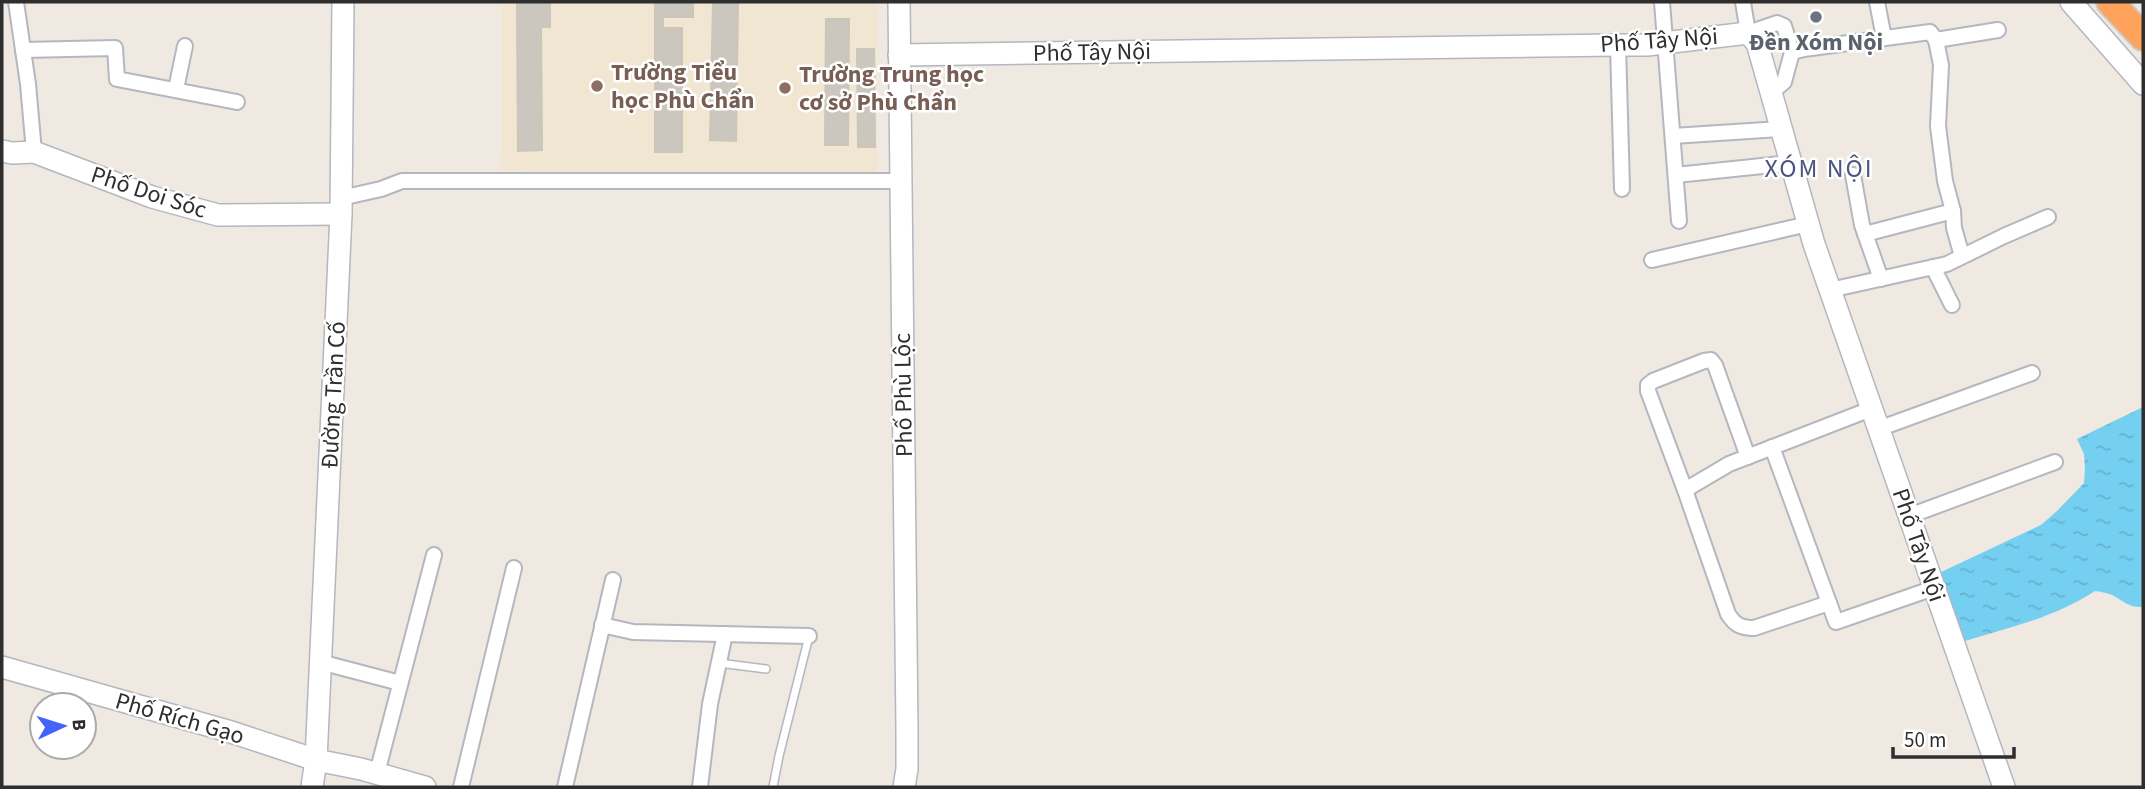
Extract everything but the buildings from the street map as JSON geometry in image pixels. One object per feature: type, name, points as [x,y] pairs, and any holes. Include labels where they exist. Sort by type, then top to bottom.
[{"type":"highway","points":[[2110,2],[2143,37]]},
{"type":"street","points":[[16,2],[34,152]]},
{"type":"street","name":"Đường Trần Cố","points":[[313,787],[341,206],[343,2]]},
{"type":"street","name":"Phố Phù Lộc","points":[[899,2],[907,731],[904,787]]},
{"type":"street","points":[[1662,2],[1679,221]]},
{"type":"street","points":[[1743,2],[1748,33],[1777,23],[1784,26],[1792,52],[1784,82],[1771,93]]},
{"type":"street","points":[[1877,2],[1884,38]]},
{"type":"street","points":[[2071,2],[2143,84]]},
{"type":"street","points":[[1936,40],[1998,30]]},
{"type":"street","points":[[1792,52],[1930,32],[1936,40],[1941,65],[1938,126],[1945,181],[1962,256]]},
{"type":"street","name":"Phố Tây Nội","points":[[899,55],[1618,45],[1666,43],[1748,33],[1757,43],[1808,224],[2004,787]]},
{"type":"street","points":[[1618,45],[1622,189]]},
{"type":"street","points":[[176,89],[185,46]]},
{"type":"street","points":[[23,50],[115,48],[117,79],[237,102]]},
{"type":"street","points":[[1673,136],[1781,129]]},
{"type":"street","name":"Phố Doi Sóc","points":[[2,151],[34,152],[152,197],[218,215],[341,206]]},
{"type":"street","points":[[1676,175],[1791,163]]},
{"type":"street","points":[[1853,175],[1865,234],[1881,279]]},
{"type":"street","points":[[341,206],[402,181],[901,181]]},
{"type":"street","points":[[1865,234],[1953,211]]},
{"type":"street","points":[[1830,290],[1947,264],[2048,217]]},
{"type":"street","points":[[1652,260],[1808,224]]},
{"type":"street","points":[[1933,267],[1952,306]]},
{"type":"street","points":[[1748,457],[1711,360],[1648,385],[1733,622],[1743,628],[1754,628],[1829,603]]},
{"type":"street","points":[[1685,490],[1728,464],[1772,447],[2032,373]]},
{"type":"street","points":[[1772,447],[1836,622],[1934,588]]},
{"type":"street","points":[[1909,516],[2055,462]]},
{"type":"street","points":[[377,773],[434,555]]},
{"type":"street","points":[[461,787],[514,568]]},
{"type":"street","points":[[565,787],[613,580]]},
{"type":"street","points":[[602,625],[634,632],[809,636]]},
{"type":"street","points":[[700,787],[710,704],[725,634]]},
{"type":"street","points":[[320,662],[400,683]]},
{"type":"street","name":"Phố Rích Gạo","points":[[2,667],[229,731],[316,760],[425,787]]},
{"type":"lane","points":[[774,787],[779,756],[809,636]]},
{"type":"lane","points":[[719,663],[766,669]]},
{"type":"shaded area","points":[[502,2],[877,2],[877,175],[501,171]]},
{"type":"water","points":[[2143,407],[2143,607],[2131,606],[2112,595],[2095,591],[2046,616],[1958,643],[1937,574],[2041,525],[2084,483],[2084,454],[2077,439]]},
{"type":"place","name":"Đền Xóm Nội","points":[[1816,17]]},
{"type":"place","name":"Trường Tiểu học Phù Chẩn","points":[[597,86]]},
{"type":"place","name":"Trường Trung học cơ sở Phù Chẩn","points":[[785,88]]},
{"type":"district","name":"XÓM NỘI","points":[[1819,168]]}]
